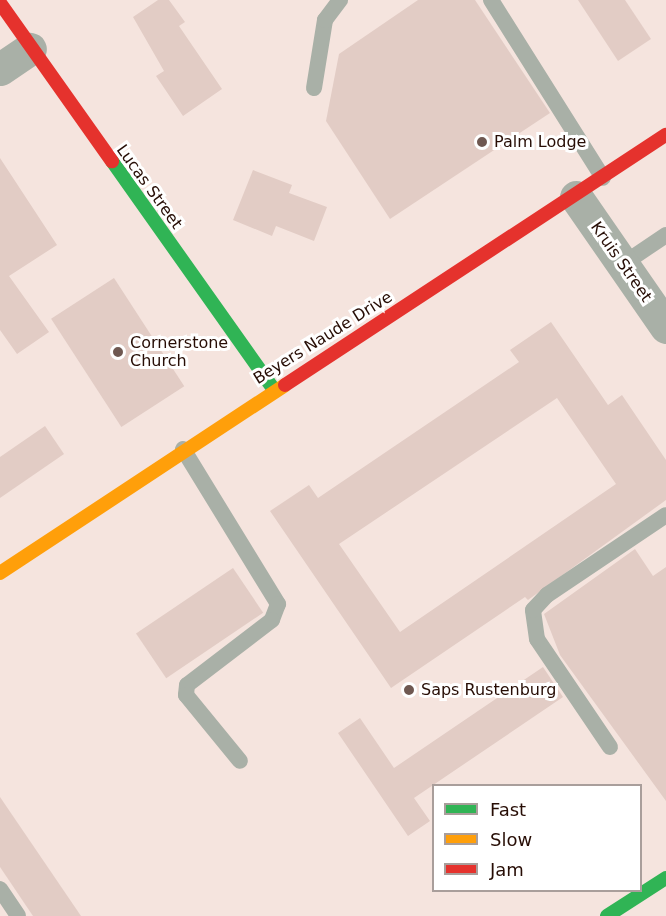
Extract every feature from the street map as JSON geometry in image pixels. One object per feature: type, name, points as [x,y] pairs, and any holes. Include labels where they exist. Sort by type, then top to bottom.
[{"type":"street","name":"Lucas Street","points":[[0,3],[30,49],[273,388]]},
{"type":"street","points":[[0,69],[30,49]]},
{"type":"street","name":"Beyers Naude Drive","points":[[0,573],[273,388],[576,197],[666,135]]},
{"type":"street","name":"Kruis Street","points":[[576,197],[666,327]]},
{"type":"street","points":[[608,916],[666,878]]},
{"type":"lane","points":[[314,88],[325,20],[340,0]]},
{"type":"lane","points":[[491,0],[603,178]]},
{"type":"lane","points":[[623,264],[666,235]]},
{"type":"lane","points":[[183,449],[278,604],[272,620],[186,685],[186,695],[240,761]]},
{"type":"lane","points":[[610,747],[537,639],[533,610],[547,595],[666,515]]},
{"type":"lane","points":[[0,889],[18,916]]},
{"type":"building","points":[[158,0],[169,0],[185,22],[179,26],[222,89],[183,116],[156,76],[164,71],[133,17]]},
{"type":"building","points":[[418,0],[475,0],[550,113],[390,219],[326,121],[339,54]]},
{"type":"building","points":[[578,0],[625,0],[651,39],[618,61]]},
{"type":"building","points":[[0,158],[57,245],[9,276],[49,332],[17,354],[0,330]]},
{"type":"building","points":[[253,170],[292,185],[289,193],[327,207],[314,241],[276,226],[272,236],[233,220]]},
{"type":"building","name":"Cornerstone Church","points":[[114,278],[184,386],[121,427],[51,319]]},
{"type":"building","points":[[551,322],[608,405],[622,395],[666,460],[666,500],[528,600],[525,597],[391,688],[270,511],[309,485],[318,498],[519,362],[510,350]],"holes":[[[557,398],[616,484],[400,632],[339,544]]]},
{"type":"building","points":[[45,426],[64,454],[0,498],[0,457]]},
{"type":"building","points":[[635,549],[653,576],[666,567],[666,801],[560,655],[544,614]]},
{"type":"building","points":[[233,568],[263,613],[166,678],[136,633]]},
{"type":"building","points":[[543,667],[563,697],[414,798],[430,821],[408,836],[338,733],[360,718],[394,768]]},
{"type":"building","points":[[0,797],[81,916],[33,916],[0,867]]},
{"type":"traffic: fast","points":[[112,161],[273,388]]},
{"type":"traffic: fast","points":[[607,916],[666,878]]},
{"type":"traffic: slow","points":[[0,573],[285,385]]},
{"type":"traffic: jam","points":[[0,3],[112,161]]},
{"type":"traffic: jam","points":[[285,385],[666,135]]},
{"type":"place","name":"Palm Lodge","points":[[482,142]]},
{"type":"place","name":"Cornerstone Church","points":[[118,352]]},
{"type":"place","name":"Saps Rustenburg","points":[[409,690]]}]
